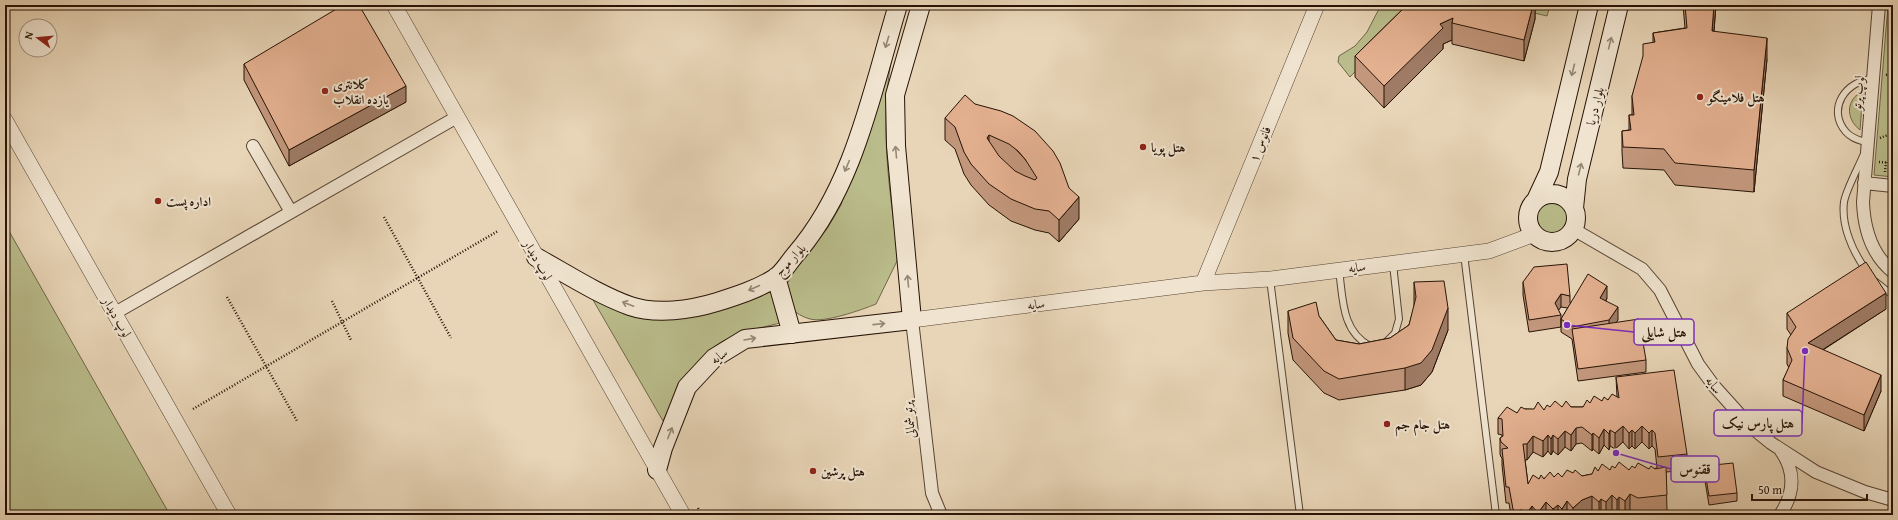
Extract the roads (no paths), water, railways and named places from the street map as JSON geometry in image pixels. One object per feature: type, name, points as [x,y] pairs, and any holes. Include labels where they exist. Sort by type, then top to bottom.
[{"type":"main road","name":"بلوار موج","points":[[536,257],[593,289],[632,306],[671,312],[704,306],[723,300],[776,277],[810,238],[834,199],[857,143],[898,5]]},
{"type":"main road","points":[[912,320],[896,146],[895,95],[921,5]]},
{"type":"main road","points":[[1536,200],[1549,194],[1557,194],[1570,201],[1576,215],[1574,229],[1569,236],[1555,242],[1541,239],[1531,228],[1529,213],[1548,172],[1589,5]]},
{"type":"main road","name":"بلوار دریا","points":[[1574,208],[1577,179],[1619,5]]},
{"type":"main road","points":[[776,277],[792,334]]},
{"type":"main road","name":"سایه","points":[[657,470],[663,448],[687,387],[714,358],[745,339],[912,320]]},
{"type":"street","name":"لوپ دیدار","points":[[394,5],[683,515]]},
{"type":"street","name":"فانوس ۱","points":[[1203,283],[1317,5]]},
{"type":"street","name":"لوپ پرتو","points":[[1879,5],[1864,183],[1863,217],[1866,232],[1880,258],[1893,272]]},
{"type":"street","points":[[115,313],[457,117]]},
{"type":"street","name":"لوپ دیدار","points":[[5,120],[229,515]]},
{"type":"street","points":[[254,146],[291,212]]},
{"type":"street","points":[[1864,183],[1893,186]]},
{"type":"street","name":"سایه","points":[[1574,229],[1642,269],[1660,290],[1685,341],[1714,386],[1750,426],[1779,449],[1816,472],[1840,483],[1893,500]]},
{"type":"street","name":"سایه","points":[[912,320],[1203,283],[1270,279],[1489,251],[1535,234]]},
{"type":"street","name":"پرتو شمالی","points":[[912,320],[932,493],[941,515]]},
{"type":"street","points":[[1779,449],[1786,458],[1792,481],[1789,499],[1780,515]]},
{"type":"lane","points":[[1873,79],[1861,81],[1850,86],[1844,93],[1839,108],[1842,125],[1846,132],[1860,141],[1868,143],[1844,202],[1845,220],[1849,237],[1856,254],[1871,276],[1891,294],[1893,291]]},
{"type":"lane","points":[[1464,254],[1496,515]]},
{"type":"lane","points":[[1339,270],[1346,320],[1361,341],[1370,346],[1378,346],[1396,332],[1399,319],[1393,263]]},
{"type":"lane","points":[[1270,279],[1300,515]]},
{"type":"place","name":"کلانتری یازده انقلاب","points":[[325,91]]},
{"type":"place","name":"هتل فلامینگو","points":[[1700,97]]},
{"type":"place","name":"هتل پویا","points":[[1143,147]]},
{"type":"place","name":"اداره پست","points":[[158,201]]},
{"type":"place","name":"هتل شایلی","points":[[1567,325]]},
{"type":"place","name":"هتل پارس نیک","points":[[1805,351]]},
{"type":"place","name":"هتل جام جم","points":[[1387,424]]},
{"type":"place","name":"ققنوس","points":[[1616,453]]},
{"type":"place","name":"هتل پرشین","points":[[813,471]]}]
